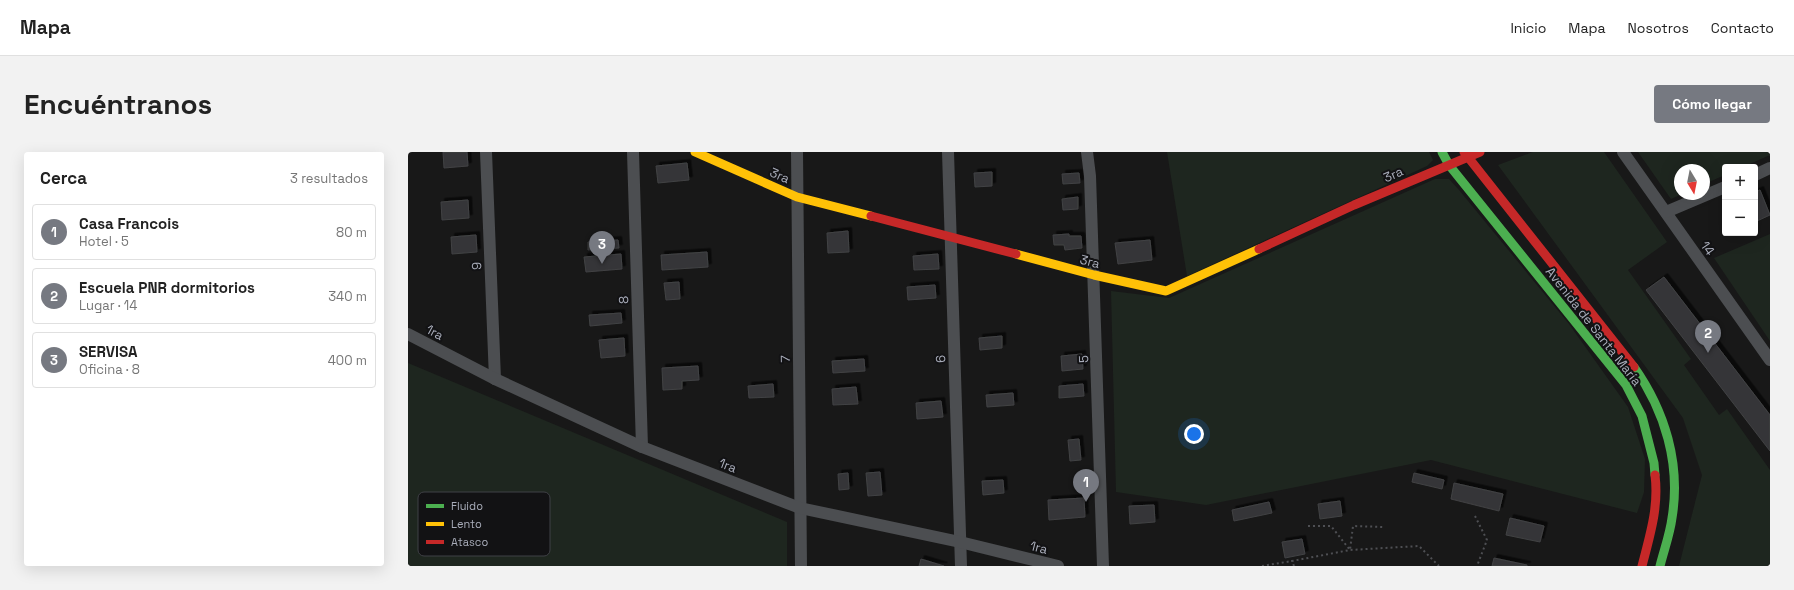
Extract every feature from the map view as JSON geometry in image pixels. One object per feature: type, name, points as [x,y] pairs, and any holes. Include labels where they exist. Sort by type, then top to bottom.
[{"type":"street","name":"9","points":[[486,152],[495,379]]},
{"type":"street","name":"8","points":[[633,152],[642,448]]},
{"type":"street","name":"3ra","points":[[695,152],[797,197],[1094,275],[1166,291],[1354,205],[1449,165],[1466,155],[1480,152]]},
{"type":"street","name":"7","points":[[797,152],[801,566]]},
{"type":"street","name":"6","points":[[948,152],[961,566]]},
{"type":"street","name":"5","points":[[1087,152],[1090,176],[1104,566]]},
{"type":"street","name":"Avenida de Santa María","points":[[1442,152],[1449,165],[1626,385],[1642,416],[1654,464],[1656,490],[1655,514],[1642,566]]},
{"type":"street","name":"14","points":[[1624,152],[1770,360]]},
{"type":"street","name":"Avenida de Santa María","points":[[1466,155],[1623,350],[1642,378],[1658,408],[1667,433],[1672,459],[1675,488],[1673,514],[1660,566]]},
{"type":"street","points":[[1758,173],[1770,168]]},
{"type":"street","points":[[1666,212],[1722,188]]},
{"type":"street","name":"1ra","points":[[408,334],[495,379],[642,448],[800,508],[960,542],[1058,566]]},
{"type":"path","points":[[1475,516],[1487,540],[1477,566]]},
{"type":"path","points":[[1308,526],[1331,526],[1350,550]]},
{"type":"path","points":[[1350,550],[1353,526],[1384,527]]},
{"type":"path","points":[[1262,566],[1350,550],[1419,546],[1439,566]]},
{"type":"path","points":[[1292,560],[1294,566]]},
{"type":"shaded area","points":[[1167,152],[1429,152],[1433,160],[1427,166],[1187,276]]},
{"type":"shaded area","points":[[1533,152],[1604,152],[1667,242],[1628,270],[1691,359],[1684,365],[1719,415],[1727,409],[1770,470],[1770,566],[1679,566],[1702,475],[1683,418],[1498,165]]},
{"type":"shaded area","points":[[1638,152],[1770,152],[1770,155],[1750,164],[1722,164],[1722,176],[1710,181],[1710,164],[1674,164],[1674,198],[1671,199]]},
{"type":"shaded area","points":[[1435,179],[1449,179],[1459,190],[1569,324],[1628,407],[1645,459],[1644,492],[1637,513],[1431,460],[1206,505],[1116,492],[1111,291],[1169,298]]},
{"type":"shaded area","points":[[1770,234],[1770,341],[1714,258]]},
{"type":"shaded area","points":[[408,363],[787,522],[787,566],[408,566]]},
{"type":"building","points":[[443,152],[467,152],[468,166],[444,168]]},
{"type":"building","points":[[687,163],[689,180],[658,183],[656,166]]},
{"type":"building","points":[[992,172],[992,186],[975,187],[974,173]]},
{"type":"building","points":[[1079,173],[1080,183],[1063,184],[1062,174]]},
{"type":"building","points":[[1760,190],[1770,215],[1758,221],[1758,200],[1758,191]]},
{"type":"building","points":[[1078,197],[1078,209],[1063,210],[1062,199]]},
{"type":"building","points":[[468,200],[469,218],[442,220],[441,202]]},
{"type":"building","points":[[848,231],[849,252],[828,253],[827,233]]},
{"type":"building","points":[[1069,234],[1069,236],[1081,236],[1082,248],[1065,250],[1064,245],[1054,245],[1053,235]]},
{"type":"building","points":[[476,235],[477,252],[452,254],[451,237]]},
{"type":"building","points":[[618,240],[619,248],[588,250],[588,242]]},
{"type":"building","points":[[1150,240],[1152,260],[1118,264],[1115,243]]},
{"type":"building","points":[[707,252],[708,267],[662,270],[661,255]]},
{"type":"building","points":[[621,254],[622,269],[586,272],[584,257]]},
{"type":"building","points":[[938,254],[939,269],[914,270],[913,256]]},
{"type":"building","points":[[1664,277],[1770,415],[1770,451],[1646,290]]},
{"type":"building","points":[[679,282],[680,299],[666,300],[664,283]]},
{"type":"building","points":[[935,285],[936,298],[908,300],[907,287]]},
{"type":"building","points":[[621,313],[622,323],[590,326],[589,315]]},
{"type":"building","points":[[1002,336],[1002,348],[980,350],[979,338]]},
{"type":"building","points":[[624,338],[625,356],[601,358],[599,340]]},
{"type":"building","points":[[1082,354],[1083,369],[1062,371],[1061,356]]},
{"type":"building","points":[[864,359],[865,371],[833,373],[832,361]]},
{"type":"building","points":[[698,366],[699,380],[682,381],[682,389],[663,390],[662,368]]},
{"type":"building","points":[[773,384],[774,397],[749,398],[748,386]]},
{"type":"building","points":[[1083,384],[1084,396],[1059,398],[1059,386]]},
{"type":"building","points":[[856,387],[858,404],[833,405],[832,389]]},
{"type":"building","points":[[1013,393],[1014,405],[987,407],[986,395]]},
{"type":"building","points":[[941,401],[943,417],[917,419],[916,403]]},
{"type":"building","points":[[1079,439],[1081,460],[1070,461],[1068,440]]},
{"type":"building","points":[[880,472],[882,495],[868,496],[866,473]]},
{"type":"building","points":[[848,473],[849,489],[839,490],[838,474]]},
{"type":"building","points":[[1414,473],[1444,480],[1442,489],[1412,482]]},
{"type":"building","points":[[1003,480],[1004,493],[983,495],[982,481]]},
{"type":"building","points":[[1454,483],[1503,494],[1499,511],[1451,499]]},
{"type":"building","points":[[1084,498],[1085,517],[1049,520],[1048,500]]},
{"type":"building","points":[[1340,501],[1342,516],[1320,519],[1318,504]]},
{"type":"building","points":[[1269,502],[1272,513],[1234,521],[1232,510]]},
{"type":"building","points":[[1154,505],[1155,522],[1130,524],[1129,506]]},
{"type":"building","points":[[1510,518],[1544,526],[1540,542],[1506,535]]},
{"type":"building","points":[[1302,539],[1305,554],[1285,558],[1282,542]]},
{"type":"building","points":[[1494,558],[1527,565],[1527,566],[1492,566]]},
{"type":"building","points":[[921,559],[944,566],[919,566]]},
{"type":"traffic: fast","points":[[1442,152],[1449,165],[1626,385],[1642,416],[1654,463],[1655,475]]},
{"type":"traffic: fast","points":[[1634,367],[1645,384],[1662,420],[1672,458],[1674,478],[1672,518],[1660,566]]},
{"type":"traffic: slow","points":[[695,152],[797,197],[871,216]]},
{"type":"traffic: slow","points":[[1016,254],[1094,275],[1166,291],[1259,249]]},
{"type":"traffic: jam","points":[[1464,152],[1634,367]]},
{"type":"traffic: jam","points":[[1259,249],[1354,205],[1480,152]]},
{"type":"traffic: jam","points":[[871,216],[1016,254]]},
{"type":"traffic: jam","points":[[1642,566],[1655,510],[1655,475]]},
{"type":"place","name":"SERVISA","points":[[602,264]]},
{"type":"place","name":"Escuela PNR dormitorios","points":[[1708,353]]},
{"type":"place","name":"Casa Francois","points":[[1086,502]]}]
